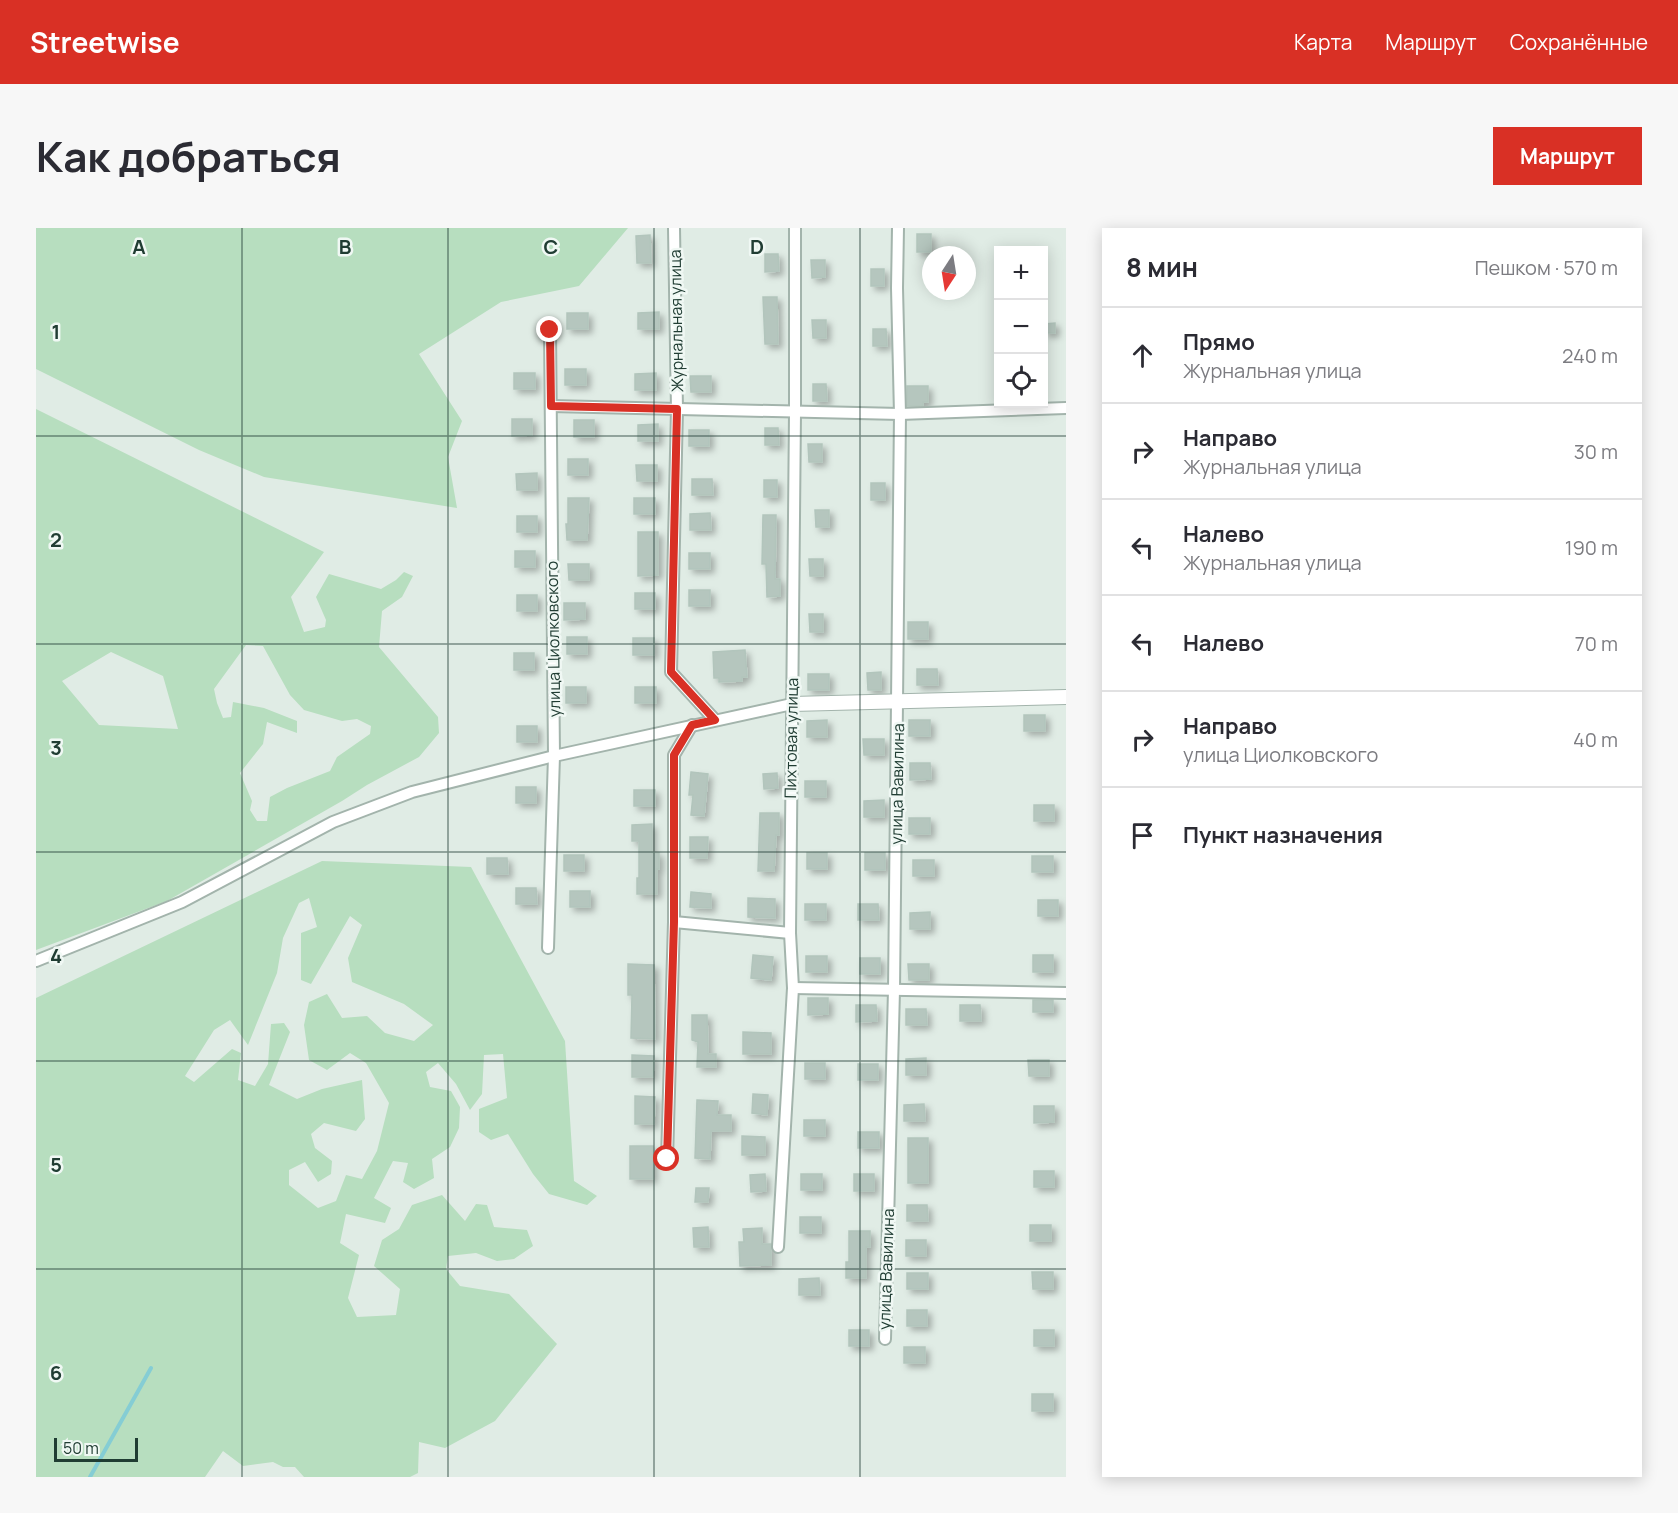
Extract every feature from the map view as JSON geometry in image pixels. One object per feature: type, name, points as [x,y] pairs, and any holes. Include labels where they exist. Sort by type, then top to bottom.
[{"type":"street","name":"Журнальная улица","points":[[674,228],[677,409],[671,672],[715,720]]},
{"type":"street","name":"Пихтовая улица","points":[[778,1247],[793,988],[790,933],[795,228]]},
{"type":"street","name":"улица Вавилина","points":[[885,1339],[894,990],[900,414],[898,228]]},
{"type":"street","name":"улица Циолковского","points":[[548,948],[554,756],[550,330]]},
{"type":"street","points":[[551,406],[900,414],[1066,408]]},
{"type":"street","points":[[36,961],[182,902],[343,819],[412,792],[554,756],[792,704],[1066,697]]},
{"type":"street","points":[[667,1159],[674,922],[674,755],[692,725]]},
{"type":"street","points":[[674,922],[790,933]]},
{"type":"street","points":[[793,988],[1066,993]]},
{"type":"green space","points":[[36,228],[628,228],[579,286],[501,302],[419,354],[462,421],[448,457],[457,508],[264,477],[199,450],[36,369]]},
{"type":"green space","points":[[36,409],[324,552],[291,597],[304,632],[325,627],[326,620],[316,597],[329,574],[381,589],[404,572],[413,576],[402,597],[382,611],[379,647],[438,717],[439,733],[419,757],[167,901],[36,950]],"holes":[[[246,645],[263,646],[290,695],[304,710],[342,721],[357,719],[371,726],[370,734],[337,757],[330,771],[270,797],[267,821],[257,821],[250,810],[252,801],[240,773],[263,744],[267,722],[297,733],[297,721],[264,708],[233,702],[231,717],[223,718],[214,689]],[[111,652],[163,676],[178,729],[99,725],[62,681]]]},
{"type":"green space","points":[[322,861],[471,867],[565,1041],[574,1181],[597,1196],[587,1205],[549,1194],[533,1174],[508,1134],[491,1140],[479,1132],[479,1109],[507,1098],[503,1054],[484,1055],[482,1094],[470,1110],[456,1084],[438,1063],[426,1072],[430,1087],[451,1091],[460,1107],[459,1128],[450,1147],[432,1159],[434,1178],[414,1189],[403,1182],[408,1163],[393,1161],[374,1198],[391,1208],[385,1223],[346,1214],[340,1243],[359,1255],[348,1298],[357,1317],[396,1315],[400,1289],[374,1266],[382,1240],[399,1229],[412,1205],[442,1195],[465,1221],[476,1204],[487,1205],[494,1227],[527,1230],[533,1246],[514,1259],[497,1261],[476,1253],[448,1256],[446,1269],[460,1286],[509,1294],[557,1344],[495,1421],[445,1448],[419,1442],[418,1473],[410,1477],[304,1477],[295,1467],[283,1467],[273,1462],[243,1466],[223,1451],[205,1477],[36,1477],[36,998]],"holes":[[[309,898],[317,927],[301,933],[301,980],[311,984],[350,916],[362,925],[348,958],[352,982],[404,1004],[433,1025],[414,1041],[385,1033],[367,1016],[342,1018],[327,994],[309,1002],[304,1025],[309,1060],[327,1070],[350,1053],[366,1063],[389,1103],[377,1151],[362,1179],[346,1175],[336,1201],[318,1208],[289,1185],[289,1170],[305,1162],[318,1182],[331,1174],[332,1161],[315,1148],[311,1134],[324,1123],[356,1131],[365,1119],[362,1080],[322,1089],[297,1099],[269,1085],[290,1032],[284,1023],[271,1024],[268,1064],[255,1086],[238,1080],[241,1053],[232,1049],[194,1082],[185,1076],[214,1030],[230,1020],[248,1045],[277,973],[283,938],[299,903]]]},
{"type":"building","points":[[917,234],[931,234],[931,246],[922,246],[922,252],[917,252]]},
{"type":"building","points":[[650,235],[651,263],[637,263],[636,236]]},
{"type":"building","points":[[765,254],[778,254],[779,271],[765,272]]},
{"type":"building","points":[[811,260],[825,260],[825,277],[812,278]]},
{"type":"building","points":[[871,269],[884,269],[884,286],[871,286]]},
{"type":"building","points":[[763,297],[777,297],[778,344],[765,344]]},
{"type":"building","points":[[659,312],[659,329],[638,329],[638,313]]},
{"type":"building","points":[[567,313],[588,313],[588,329],[567,329]]},
{"type":"building","points":[[812,320],[826,320],[826,338],[813,338]]},
{"type":"building","points":[[1055,323],[1055,333],[1048,333],[1048,324]]},
{"type":"building","points":[[873,329],[886,329],[887,346],[873,346]]},
{"type":"building","points":[[565,369],[586,369],[586,385],[565,385]]},
{"type":"building","points":[[514,373],[535,373],[535,389],[514,389]]},
{"type":"building","points":[[656,373],[656,390],[635,390],[635,374]]},
{"type":"building","points":[[690,376],[711,376],[711,392],[691,392]]},
{"type":"building","points":[[813,384],[826,384],[827,401],[813,401]]},
{"type":"building","points":[[907,386],[928,386],[928,402],[923,402],[923,406],[907,406]]},
{"type":"building","points":[[512,419],[532,419],[532,435],[512,436]]},
{"type":"building","points":[[574,420],[594,420],[594,437],[574,437]]},
{"type":"building","points":[[658,424],[658,441],[638,441],[638,425]]},
{"type":"building","points":[[765,428],[778,428],[779,445],[765,445]]},
{"type":"building","points":[[689,430],[709,430],[709,446],[689,446]]},
{"type":"building","points":[[808,444],[822,444],[822,462],[809,462]]},
{"type":"building","points":[[568,459],[588,459],[588,475],[568,475]]},
{"type":"building","points":[[636,465],[657,465],[657,481],[637,481]]},
{"type":"building","points":[[537,473],[537,490],[517,490],[516,474]]},
{"type":"building","points":[[692,479],[712,479],[713,495],[692,495]]},
{"type":"building","points":[[764,480],[777,480],[777,497],[764,497]]},
{"type":"building","points":[[871,483],[885,483],[885,500],[871,500]]},
{"type":"building","points":[[568,498],[589,498],[587,540],[567,540]]},
{"type":"building","points":[[634,498],[655,498],[655,514],[634,514]]},
{"type":"building","points":[[815,510],[829,510],[829,527],[816,527]]},
{"type":"building","points":[[710,513],[711,530],[690,530],[690,514]]},
{"type":"building","points":[[763,515],[776,515],[775,579],[780,579],[780,596],[767,597],[766,564],[762,564]]},
{"type":"building","points":[[517,516],[537,516],[537,532],[517,532]]},
{"type":"building","points":[[638,532],[658,532],[658,575],[638,576]]},
{"type":"building","points":[[515,551],[535,551],[535,567],[515,567]]},
{"type":"building","points":[[689,553],[710,553],[710,569],[689,569]]},
{"type":"building","points":[[809,559],[823,559],[823,576],[810,576]]},
{"type":"building","points":[[568,564],[589,564],[589,580],[569,580]]},
{"type":"building","points":[[689,590],[710,590],[710,606],[689,606]]},
{"type":"building","points":[[635,593],[655,593],[655,609],[635,609]]},
{"type":"building","points":[[517,595],[537,595],[537,611],[517,611]]},
{"type":"building","points":[[564,603],[585,603],[585,619],[564,620]]},
{"type":"building","points":[[809,614],[823,614],[823,632],[810,632]]},
{"type":"building","points":[[908,622],[928,622],[928,639],[908,639]]},
{"type":"building","points":[[567,637],[587,637],[587,654],[567,654]]},
{"type":"building","points":[[633,638],[654,638],[654,655],[633,655]]},
{"type":"building","points":[[745,650],[747,677],[742,677],[742,681],[719,682],[719,678],[714,678],[713,652]]},
{"type":"building","points":[[514,653],[534,653],[534,670],[514,670]]},
{"type":"building","points":[[917,669],[937,669],[938,685],[917,685]]},
{"type":"building","points":[[881,672],[881,690],[868,690],[867,673]]},
{"type":"building","points":[[808,674],[829,674],[829,690],[808,690]]},
{"type":"building","points":[[566,687],[586,687],[586,703],[566,703]]},
{"type":"building","points":[[635,687],[656,687],[656,703],[635,703]]},
{"type":"building","points":[[1024,715],[1045,715],[1045,731],[1024,731]]},
{"type":"building","points":[[827,720],[827,737],[807,737],[807,721]]},
{"type":"building","points":[[909,720],[930,720],[930,736],[909,736]]},
{"type":"building","points":[[517,726],[537,726],[537,742],[517,742]]},
{"type":"building","points":[[863,739],[884,739],[884,755],[864,755]]},
{"type":"building","points":[[910,763],[930,763],[931,779],[910,780]]},
{"type":"building","points":[[691,772],[708,774],[704,816],[691,815],[693,795],[689,795]]},
{"type":"building","points":[[777,773],[778,788],[764,789],[763,774]]},
{"type":"building","points":[[805,781],[826,781],[826,797],[805,797]]},
{"type":"building","points":[[516,787],[536,787],[536,803],[516,803]]},
{"type":"building","points":[[634,790],[655,790],[655,806],[634,806]]},
{"type":"building","points":[[884,800],[884,817],[864,817],[864,801]]},
{"type":"building","points":[[1034,805],[1054,805],[1054,821],[1034,821]]},
{"type":"building","points":[[760,813],[779,813],[779,835],[776,835],[774,871],[758,871]]},
{"type":"building","points":[[909,818],[930,818],[930,834],[909,834]]},
{"type":"building","points":[[652,824],[652,853],[659,853],[657,894],[637,894],[639,841],[632,841],[632,825]]},
{"type":"building","points":[[690,837],[708,837],[707,858],[690,858]]},
{"type":"building","points":[[807,853],[827,853],[827,869],[807,869]]},
{"type":"building","points":[[865,853],[885,853],[885,870],[865,870]]},
{"type":"building","points":[[564,855],[584,855],[584,871],[564,871]]},
{"type":"building","points":[[1032,856],[1053,856],[1053,872],[1032,872]]},
{"type":"building","points":[[487,858],[507,858],[508,874],[487,874]]},
{"type":"building","points":[[913,860],[934,860],[934,876],[913,876]]},
{"type":"building","points":[[516,888],[536,888],[537,904],[516,904]]},
{"type":"building","points":[[570,891],[590,891],[590,907],[570,907]]},
{"type":"building","points":[[691,892],[711,894],[711,908],[690,907]]},
{"type":"building","points":[[748,898],[775,899],[775,918],[748,917]]},
{"type":"building","points":[[1038,900],[1058,900],[1058,916],[1038,916]]},
{"type":"building","points":[[805,904],[826,904],[826,920],[805,920]]},
{"type":"building","points":[[858,904],[878,904],[879,920],[858,920]]},
{"type":"building","points":[[930,912],[930,929],[910,929],[910,913]]},
{"type":"building","points":[[753,955],[773,957],[771,980],[751,978]]},
{"type":"building","points":[[1033,955],[1053,955],[1053,972],[1033,972]]},
{"type":"building","points":[[806,956],[827,956],[827,972],[806,972]]},
{"type":"building","points":[[860,958],[880,958],[880,974],[860,974]]},
{"type":"building","points":[[628,964],[654,965],[655,1039],[631,1038],[632,995],[628,995]]},
{"type":"building","points":[[908,964],[929,964],[929,980],[909,980]]},
{"type":"building","points":[[808,998],[828,998],[828,1014],[808,1015]]},
{"type":"building","points":[[1033,1000],[1053,1000],[1053,1012],[1033,1012]]},
{"type":"building","points":[[856,1005],[876,1005],[877,1021],[856,1022]]},
{"type":"building","points":[[960,1005],[980,1005],[981,1021],[960,1021]]},
{"type":"building","points":[[906,1009],[926,1009],[927,1025],[906,1025]]},
{"type":"building","points":[[692,1015],[707,1015],[708,1054],[716,1054],[716,1067],[697,1067],[698,1042],[692,1040]]},
{"type":"building","points":[[743,1032],[771,1033],[771,1054],[743,1054]]},
{"type":"building","points":[[632,1055],[654,1056],[653,1077],[632,1077]]},
{"type":"building","points":[[926,1058],[926,1075],[906,1075],[906,1059]]},
{"type":"building","points":[[1028,1060],[1049,1060],[1049,1076],[1029,1076]]},
{"type":"building","points":[[805,1063],[825,1063],[825,1079],[805,1079]]},
{"type":"building","points":[[858,1064],[878,1064],[878,1080],[858,1080]]},
{"type":"building","points":[[753,1094],[768,1095],[767,1115],[752,1113]]},
{"type":"building","points":[[635,1096],[655,1097],[654,1124],[635,1124]]},
{"type":"building","points":[[697,1100],[718,1101],[717,1115],[731,1115],[731,1131],[711,1131],[710,1159],[695,1158]]},
{"type":"building","points":[[924,1104],[925,1121],[904,1121],[904,1105]]},
{"type":"building","points":[[1034,1106],[1054,1106],[1054,1122],[1034,1123]]},
{"type":"building","points":[[804,1120],[825,1120],[825,1136],[804,1136]]},
{"type":"building","points":[[858,1132],[879,1132],[879,1148],[858,1148]]},
{"type":"building","points":[[742,1136],[765,1137],[765,1155],[742,1155]]},
{"type":"building","points":[[908,1138],[928,1138],[928,1183],[908,1183]]},
{"type":"building","points":[[630,1146],[653,1146],[653,1179],[630,1179]]},
{"type":"building","points":[[1034,1171],[1054,1171],[1054,1187],[1034,1187]]},
{"type":"building","points":[[765,1174],[766,1191],[751,1192],[750,1175]]},
{"type":"building","points":[[801,1174],[822,1174],[822,1190],[801,1190]]},
{"type":"building","points":[[854,1174],[874,1174],[874,1191],[854,1191]]},
{"type":"building","points":[[696,1188],[709,1188],[708,1202],[695,1202]]},
{"type":"building","points":[[907,1205],[927,1205],[928,1221],[907,1221]]},
{"type":"building","points":[[800,1217],[821,1217],[821,1233],[800,1233]]},
{"type":"building","points":[[1030,1225],[1051,1225],[1051,1241],[1030,1241]]},
{"type":"building","points":[[708,1227],[709,1247],[694,1247],[693,1228]]},
{"type":"building","points":[[762,1228],[762,1244],[771,1244],[771,1265],[740,1266],[739,1242],[744,1242],[743,1229]]},
{"type":"building","points":[[849,1231],[870,1231],[870,1247],[866,1247],[866,1278],[846,1278],[846,1262],[849,1262]]},
{"type":"building","points":[[906,1240],[926,1240],[926,1256],[906,1256]]},
{"type":"building","points":[[1032,1272],[1053,1272],[1053,1289],[1033,1289]]},
{"type":"building","points":[[907,1273],[928,1273],[928,1289],[907,1289]]},
{"type":"building","points":[[819,1278],[820,1295],[799,1295],[799,1279]]},
{"type":"building","points":[[907,1310],[927,1310],[927,1326],[907,1326]]},
{"type":"building","points":[[849,1330],[869,1330],[869,1346],[849,1346]]},
{"type":"building","points":[[1034,1330],[1054,1330],[1054,1346],[1034,1346]]},
{"type":"building","points":[[904,1347],[925,1347],[925,1363],[904,1363]]},
{"type":"building","points":[[1032,1394],[1053,1394],[1053,1411],[1032,1411]]},
{"type":"waterway","points":[[90,1477],[151,1368]]},
{"type":"route","points":[[550,330],[551,406],[677,409],[671,672],[715,720],[692,725],[674,755],[674,922],[667,1159]]}]
